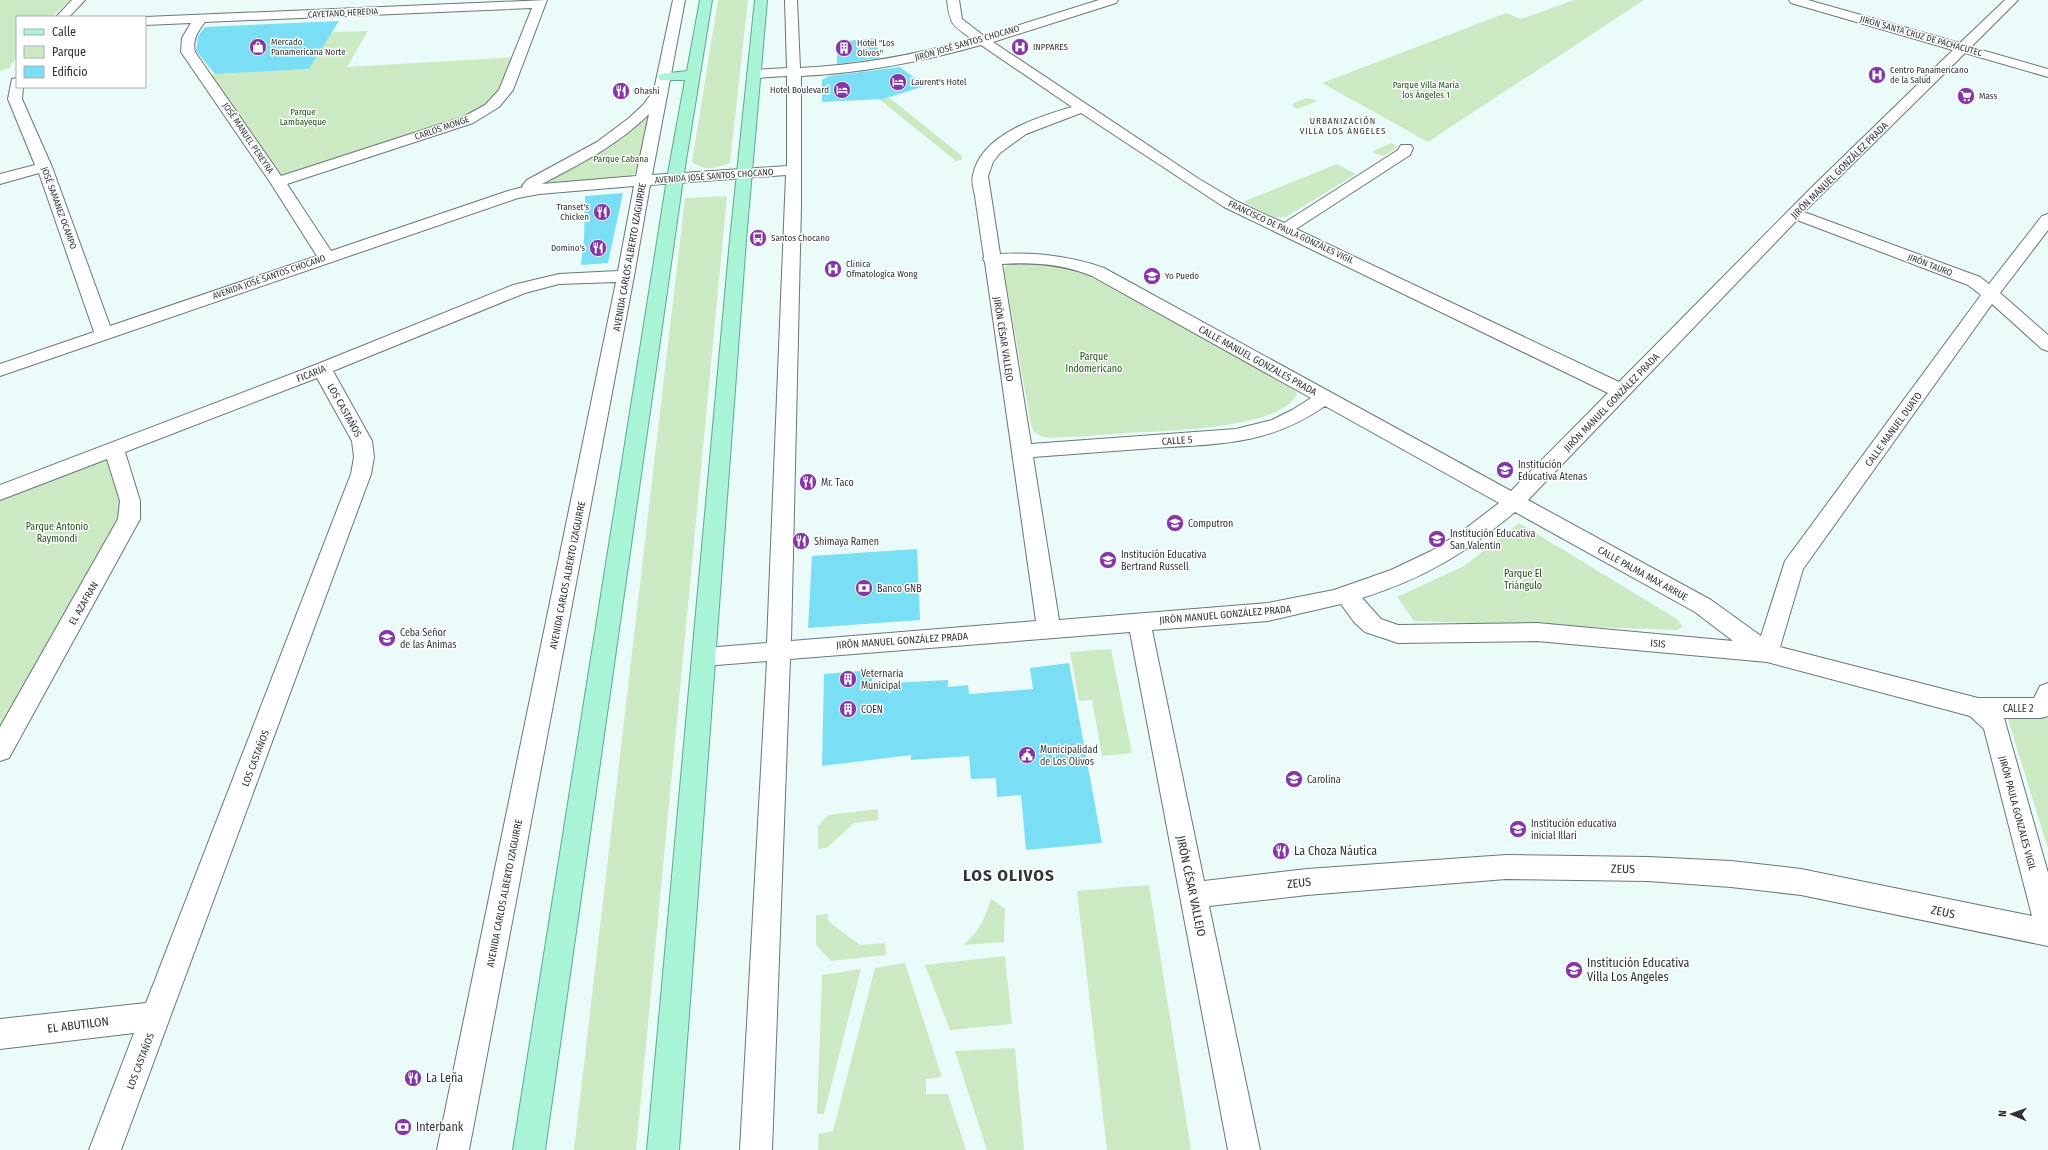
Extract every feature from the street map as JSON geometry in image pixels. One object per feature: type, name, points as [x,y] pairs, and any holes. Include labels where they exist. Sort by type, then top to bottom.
[{"type":"main road","points":[[529,1150],[675,179],[706,0]]},
{"type":"main road","points":[[663,1150],[744,173],[761,0]]},
{"type":"main road","points":[[663,83],[694,75]]},
{"type":"street","points":[[63,16],[79,0]]},
{"type":"street","name":"AVENIDA CARLOS ALBERTO IZAGUIRRE","points":[[453,1150],[626,276],[643,181],[679,0]]},
{"type":"street","points":[[756,1150],[780,650],[794,170],[795,71],[791,0]]},
{"type":"street","name":"FRANCISCO DE PAULA GONZÁLES VIGIL","points":[[953,0],[958,23],[980,40],[1230,204],[1286,229],[1622,391]]},
{"type":"street","name":"JIRÓN JOSÉ SANTOS CHOCANO","points":[[754,74],[873,66],[940,52],[1112,0]]},
{"type":"street","name":"JIRÓN SANTA CRUZ DE PACHACUTEC","points":[[1795,0],[2048,73]]},
{"type":"street","name":"JIRÓN MANUEL GONZÁLEZ PRADA","points":[[704,657],[1268,612],[1317,603],[1346,594],[1414,569],[1440,556],[1461,543],[1513,502],[1795,214],[2012,0]]},
{"type":"street","name":"CAYETANO HEREDIA","points":[[146,21],[541,2]]},
{"type":"street","name":"CARLOS MONGE","points":[[278,182],[468,120],[488,110],[500,99],[506,90],[541,2]]},
{"type":"street","name":"JOSÉ MANUEL PEREYRA","points":[[201,19],[190,34],[187,44],[188,52],[278,182],[326,257]]},
{"type":"street","points":[[539,189],[532,188],[531,185],[584,156],[623,130],[646,111],[663,83]]},
{"type":"street","name":"JOSÉ SAMANEZ OCAMPO","points":[[16,84],[8,101],[44,166],[104,334]]},
{"type":"street","name":"JIRÓN CÉSAR VALLEJO","points":[[1049,629],[980,188],[982,167],[988,157],[998,148],[1023,130],[1040,122],[1082,108]]},
{"type":"street","points":[[1286,229],[1405,152],[1406,148]]},
{"type":"street","points":[[0,179],[44,166]]},
{"type":"street","name":"AVENIDA JOSÉ SANTOS CHOCANO","points":[[0,370],[495,199],[539,189],[794,170]]},
{"type":"street","name":"JIRÓN TAURO","points":[[1795,214],[1974,281],[1992,294],[2048,345]]},
{"type":"street","name":"CALLE MANUEL DUATO","points":[[1767,653],[1793,567],[1992,294],[2046,226]]},
{"type":"street","name":"CALLE MANUEL GONZALES PRADA","points":[[991,259],[1044,258],[1084,266],[1325,397],[1513,502]]},
{"type":"street","name":"FICARIA","points":[[0,493],[322,369],[530,286],[559,279],[626,276]]},
{"type":"street","name":"LOS CASTAÑOS","points":[[105,1150],[361,474],[364,457],[362,441],[322,369]]},
{"type":"street","name":"CALLE 5","points":[[1021,451],[1236,436],[1278,425],[1299,415],[1325,397]]},
{"type":"street","name":"EL AZAFRAN","points":[[0,750],[123,533],[129,519],[130,501],[114,448]]},
{"type":"street","name":"CALLE PALMA MAX ARRUE","points":[[1513,502],[1703,606],[1767,653]]},
{"type":"street","name":"ISIS","points":[[1346,594],[1368,622],[1382,631],[1398,634],[1537,632],[1767,653],[1978,708]]},
{"type":"street","name":"JIRÓN CÉSAR VALLEJO","points":[[1138,622],[1244,1150]]},
{"type":"street","name":"CALLE 2","points":[[1978,708],[2041,708],[2048,693]]},
{"type":"street","name":"JIRÓN PAULA GONZALES VIGIL","points":[[1978,708],[1995,724],[2048,924]]},
{"type":"street","name":"ZEUS","points":[[1193,895],[1307,882],[1506,867],[1648,869],[1731,874],[1801,882],[2048,933]]},
{"type":"street","name":"EL ABUTILON","points":[[0,1034],[157,1016]]},
{"type":"green space","points":[[0,0],[70,0],[53,16],[16,16],[16,58],[9,68],[0,71]]},
{"type":"green space","points":[[718,0],[748,0],[730,163],[715,168],[706,168],[692,162]]},
{"type":"green space","name":"Parque Villa María los Ángeles 1","points":[[1574,0],[1644,0],[1428,142],[1322,83],[1506,13],[1521,19]]},
{"type":"green space","name":"Parque Lambayeque","points":[[368,31],[347,67],[519,57],[488,110],[278,182],[207,77],[215,74],[309,69],[332,32]]},
{"type":"green space","points":[[860,74],[962,156],[962,160],[956,161],[849,75]]},
{"type":"green space","points":[[1307,98],[1318,101],[1297,109],[1292,106],[1293,103]]},
{"type":"green space","name":"Parque Cabana","points":[[652,114],[638,167],[634,174],[627,177],[544,183],[622,135]]},
{"type":"green space","points":[[1391,143],[1397,148],[1383,156],[1371,152]]},
{"type":"green space","points":[[1337,164],[1356,174],[1286,217],[1274,217],[1243,202]]},
{"type":"green space","points":[[727,196],[636,1150],[574,1150],[685,198]]},
{"type":"green space","name":"Parque Indomericano","points":[[1012,263],[1049,264],[1074,270],[1099,280],[1294,389],[1297,394],[1286,406],[1268,415],[1244,422],[1189,429],[1073,437],[1043,437],[1034,432],[1031,425],[1004,272],[1005,267]]},
{"type":"green space","name":"Parque Antonio Raymondi","points":[[114,448],[130,501],[0,750],[0,493]]},
{"type":"green space","name":"Parque El Triángulo","points":[[1519,523],[1677,619],[1683,626],[1677,630],[1414,621],[1397,597],[1464,566]]},
{"type":"green space","points":[[1111,649],[1132,753],[1102,756],[1092,700],[1079,701],[1070,652]]},
{"type":"green space","points":[[2048,703],[2048,849],[2007,716]]},
{"type":"green space","points":[[878,809],[878,820],[854,823],[827,848],[818,849],[818,826],[828,815]]},
{"type":"green space","points":[[1149,885],[1191,1150],[1107,1150],[1077,891]]},
{"type":"green space","points":[[991,899],[1005,909],[1004,942],[963,945],[974,935],[981,925]]},
{"type":"green space","points":[[828,914],[828,921],[860,945],[885,943],[886,955],[831,961],[816,945],[816,915]]},
{"type":"green space","points":[[1005,956],[1012,1024],[950,1030],[925,965]]},
{"type":"green space","points":[[905,963],[942,1077],[926,1079],[926,1094],[948,1094],[966,1150],[818,1150],[819,1134],[833,1131],[875,968]]},
{"type":"green space","points":[[861,969],[824,1114],[817,1114],[822,975]]},
{"type":"green space","points":[[1015,1048],[1024,1150],[987,1150],[955,1051]]},
{"type":"building","name":"Mercado Panamericana Norte","points":[[339,21],[309,69],[215,74],[196,51],[198,36],[205,27]]},
{"type":"building","points":[[876,38],[880,58],[837,64],[837,42]]},
{"type":"building","points":[[900,67],[925,86],[883,99],[822,102],[822,80],[829,76]]},
{"type":"building","points":[[623,193],[608,263],[581,265],[584,240],[585,196]]},
{"type":"building","name":"Banco GNB","points":[[917,549],[920,620],[808,628],[812,556]]},
{"type":"building","name":"Municipalidad de Los Olivos","points":[[1069,663],[1102,843],[1026,850],[1021,795],[997,797],[996,778],[971,779],[969,756],[911,760],[911,755],[822,766],[824,674],[872,670],[872,684],[948,680],[948,687],[968,685],[969,694],[1033,689],[1030,668]]},
{"type":"place","name":"Mercado Panamericana Norte","points":[[258,47]]},
{"type":"place","name":"INPPARES","points":[[1020,47]]},
{"type":"place","name":"Hotel \"Los Olivos\"","points":[[844,48]]},
{"type":"place","name":"Centro Panamericano de la Salud","points":[[1877,75]]},
{"type":"place","name":"Laurent's Hotel","points":[[898,82]]},
{"type":"place","name":"Hotel Boulevard","points":[[842,90]]},
{"type":"place","name":"Ohashi","points":[[621,91]]},
{"type":"place","name":"Mass","points":[[1966,96]]},
{"type":"place","name":"Transet's Chicken","points":[[602,212]]},
{"type":"place","name":"Santos Chocano","points":[[758,238]]},
{"type":"place","name":"Domino's","points":[[598,248]]},
{"type":"place","name":"Clinica Ofmatologica Wong","points":[[833,269]]},
{"type":"place","name":"Yo Puedo","points":[[1152,276]]},
{"type":"place","name":"Institución Educativa Atenas","points":[[1505,470]]},
{"type":"place","name":"Mr. Taco","points":[[808,482]]},
{"type":"place","name":"Computron","points":[[1175,523]]},
{"type":"place","name":"Institución Educativa San Valentin","points":[[1437,539]]},
{"type":"place","name":"Shimaya Ramen","points":[[801,541]]},
{"type":"place","name":"Institución Educativa Bertrand Russell","points":[[1108,560]]},
{"type":"place","name":"Banco GNB","points":[[864,588]]},
{"type":"place","name":"Ceba Señor de las Animas","points":[[387,638]]},
{"type":"place","name":"Veternaria Municipal","points":[[848,679]]},
{"type":"place","name":"COEN","points":[[848,709]]},
{"type":"place","name":"Municipalidad de Los Olivos","points":[[1027,755]]},
{"type":"place","name":"Carolina","points":[[1294,779]]},
{"type":"place","name":"Institución educativa inicial Illari","points":[[1518,829]]},
{"type":"place","name":"La Choza Náutica","points":[[1281,851]]},
{"type":"place","name":"Institución Educativa Villa Los Angeles","points":[[1574,970]]},
{"type":"place","name":"La Leña","points":[[413,1078]]},
{"type":"place","name":"Interbank","points":[[403,1127]]},
{"type":"district","name":"URBANIZACIÓN VILLA LOS ÁNGELES","points":[[1343,126]]},
{"type":"district","name":"LOS OLIVOS","points":[[1009,875]]}]
